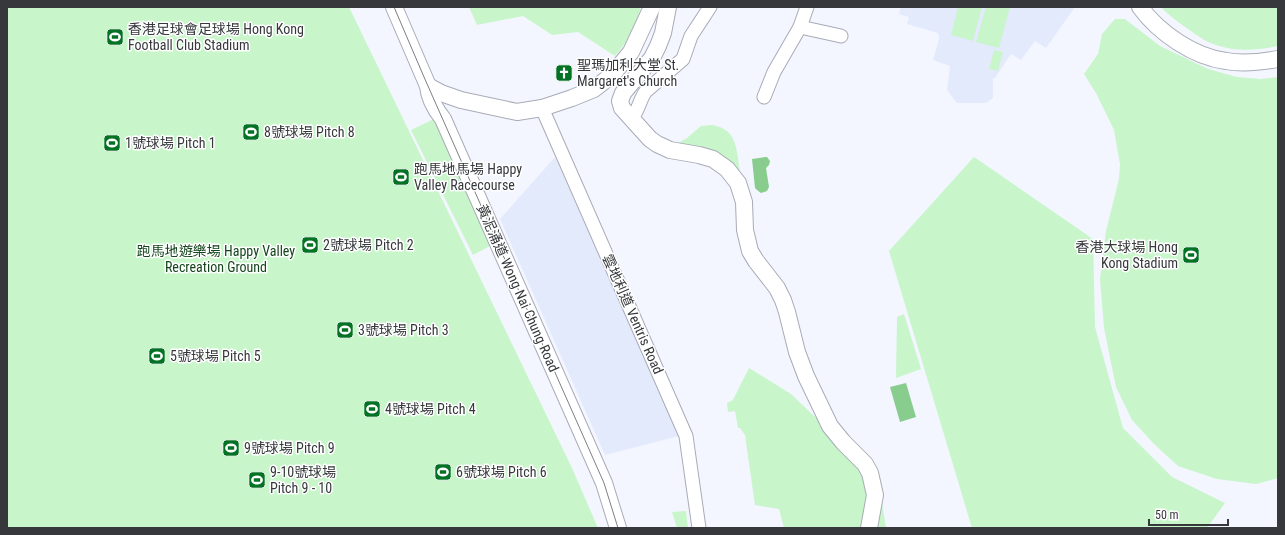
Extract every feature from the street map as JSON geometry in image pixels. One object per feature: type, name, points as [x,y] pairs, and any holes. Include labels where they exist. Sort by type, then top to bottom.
[{"type":"street","name":"黃泥涌道 Wong Nai Chung Road","points":[[394,7],[428,86],[429,95],[443,119],[604,483],[618,528]]},
{"type":"street","points":[[428,86],[453,97],[517,112],[542,108],[572,98],[594,89],[612,75],[631,52],[652,7]]},
{"type":"street","points":[[668,7],[664,33],[658,46],[652,58],[625,90],[621,97],[620,104],[631,119],[650,139],[675,151],[699,154],[708,157],[723,166],[738,184],[743,196],[745,230],[748,244],[756,261],[773,283],[783,300],[797,352],[804,371],[826,419],[843,442],[865,464],[870,473],[874,495],[869,528]]},
{"type":"street","points":[[631,119],[636,114],[641,96],[646,90],[683,59],[691,36],[710,7]]},
{"type":"street","points":[[764,97],[774,72],[800,27],[807,7]]},
{"type":"street","points":[[1140,7],[1157,26],[1168,35],[1199,53],[1225,61],[1238,62],[1278,59]]},
{"type":"street","points":[[800,27],[841,36]]},
{"type":"street","points":[[443,119],[446,107],[453,97]]},
{"type":"street","name":"雲地利道 Ventris Road","points":[[542,108],[686,436],[699,528]]},
{"type":"shaded area","points":[[901,7],[1075,7],[1046,48],[1035,41],[1021,60],[1011,54],[995,78],[993,78],[993,98],[986,103],[957,103],[947,90],[950,66],[933,60],[939,39],[938,33],[907,24],[909,17],[899,14]]},
{"type":"shaded area","points":[[555,157],[679,436],[605,455],[500,219]]},
{"type":"shaded area","points":[[767,157],[770,161],[766,168],[769,187],[767,191],[761,193],[755,188],[752,159]]},
{"type":"shaded area","points":[[906,383],[916,417],[900,422],[890,387]]},
{"type":"green space","name":"跑馬地遊樂場 Happy Valley Recreation Ground","points":[[7,7],[349,7],[572,468],[598,528],[7,528]]},
{"type":"green space","points":[[469,7],[641,7],[632,35],[615,56],[578,32],[552,35],[523,16],[477,25]]},
{"type":"green space","points":[[958,7],[982,7],[973,41],[951,35]]},
{"type":"green space","points":[[986,7],[1010,7],[999,48],[976,42]]},
{"type":"green space","points":[[1161,7],[1278,7],[1278,46],[1244,50],[1219,46],[1195,34]]},
{"type":"green space","name":"香港大球場 Hong Kong Stadium","points":[[1115,19],[1125,19],[1160,46],[1208,69],[1237,77],[1261,79],[1278,77],[1278,478],[1256,484],[1217,479],[1178,466],[1154,444],[1132,420],[1116,387],[1104,328],[1100,279],[1106,231],[1119,179],[1120,164],[1114,130],[1096,93],[1084,74],[1098,54],[1102,34]]},
{"type":"green space","points":[[994,50],[1003,52],[998,71],[989,69]]},
{"type":"green space","points":[[434,119],[490,246],[473,255],[411,130]]},
{"type":"green space","points":[[712,125],[721,127],[731,136],[736,148],[740,171],[673,144],[687,138],[701,126]]},
{"type":"green space","points":[[974,157],[1093,239],[1095,327],[1123,428],[1172,477],[1225,503],[1207,528],[972,528],[889,251]]},
{"type":"green space","points":[[904,314],[921,369],[896,378],[897,317]]},
{"type":"green space","points":[[749,368],[791,394],[878,477],[886,528],[784,528],[779,509],[755,505],[745,435],[740,428],[738,428],[735,411],[728,412],[727,403],[733,400]]},
{"type":"green space","points":[[686,511],[688,528],[677,528],[672,512]]},
{"type":"tram line","points":[[394,7],[604,483],[618,528]]},
{"type":"place","name":"香港足球會足球場 Hong Kong Football Club Stadium","points":[[115,37]]},
{"type":"place","name":"聖瑪加利大堂 St. Margaret's Church","points":[[564,73]]},
{"type":"place","name":"8號球場 Pitch 8","points":[[251,132]]},
{"type":"place","name":"1號球場 Pitch 1","points":[[112,143]]},
{"type":"place","name":"跑馬地馬場 Happy Valley Racecourse","points":[[401,177]]},
{"type":"place","name":"2號球場 Pitch 2","points":[[310,245]]},
{"type":"place","name":"香港大球場 Hong Kong Stadium","points":[[1191,255]]},
{"type":"place","name":"3號球場 Pitch 3","points":[[345,330]]},
{"type":"place","name":"5號球場 Pitch 5","points":[[157,356]]},
{"type":"place","name":"4號球場 Pitch 4","points":[[372,409]]},
{"type":"place","name":"9號球場 Pitch 9","points":[[231,448]]},
{"type":"place","name":"6號球場 Pitch 6","points":[[443,472]]},
{"type":"place","name":"9-10號球場 Pitch 9 - 10","points":[[257,480]]}]
